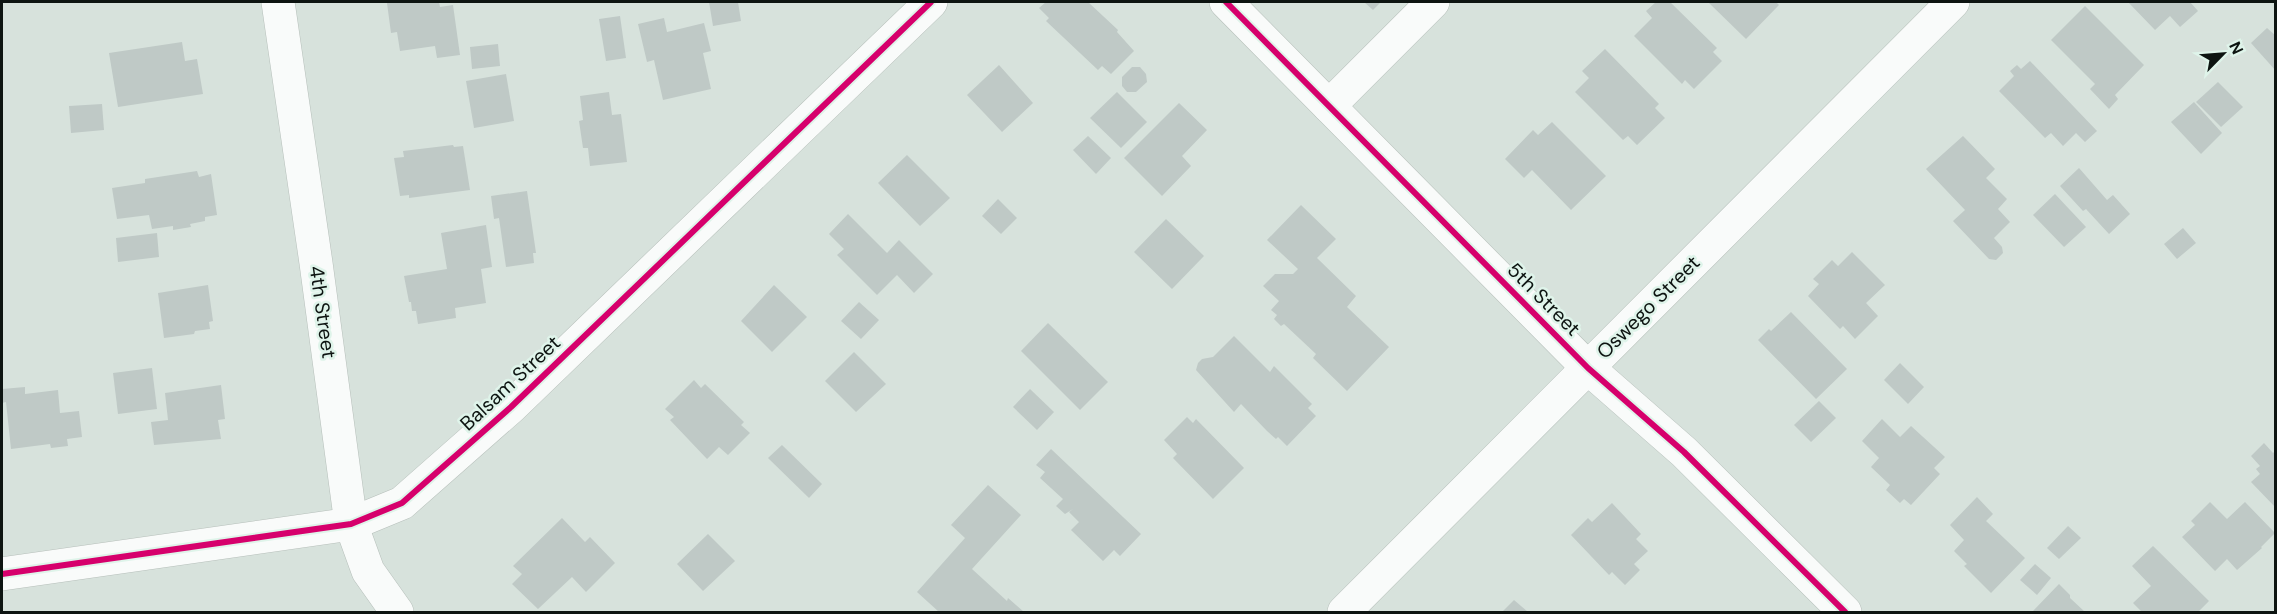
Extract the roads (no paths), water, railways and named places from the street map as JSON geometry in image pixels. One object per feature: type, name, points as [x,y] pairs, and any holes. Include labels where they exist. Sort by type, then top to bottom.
[{"type":"street","name":"4th Street","points":[[278,2],[351,524],[368,571],[397,612]]},
{"type":"street","name":"Balsam Street","points":[[2,574],[351,524],[402,503],[511,406],[931,2]]},
{"type":"street","name":"5th Street","points":[[1226,2],[1588,368],[1684,452],[1845,612]]},
{"type":"street","points":[[1329,106],[1433,2]]},
{"type":"street","name":"Oswego Street","points":[[1344,612],[1953,2]]}]
